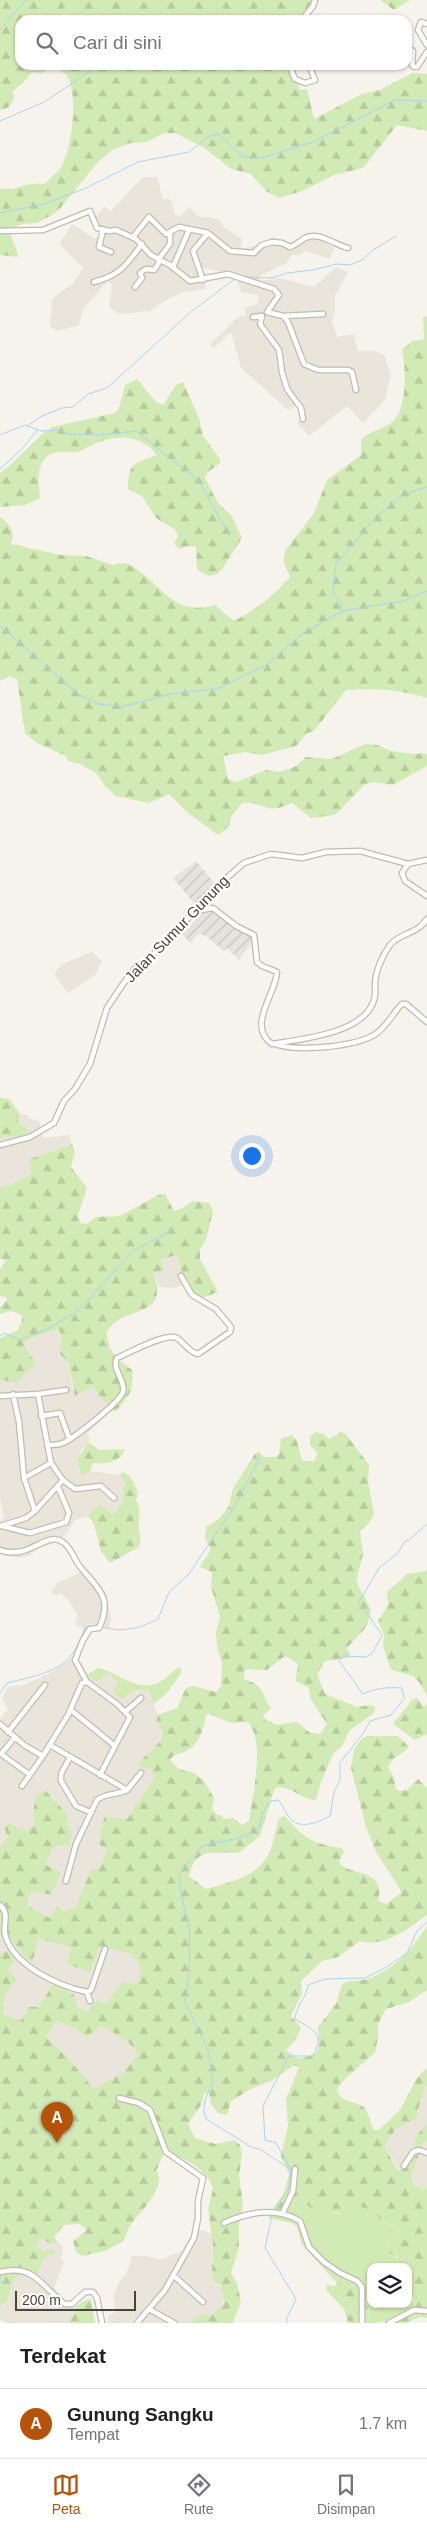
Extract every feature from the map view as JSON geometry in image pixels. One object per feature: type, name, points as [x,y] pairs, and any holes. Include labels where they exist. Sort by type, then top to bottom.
[{"type":"street","points":[[306,15],[315,0]]},
{"type":"street","points":[[427,24],[421,22],[418,30],[421,38],[427,44]]},
{"type":"street","points":[[412,50],[412,65],[414,67],[417,67],[427,52]]},
{"type":"street","points":[[291,70],[295,80],[305,83],[315,80],[311,70]]},
{"type":"street","points":[[0,231],[43,230],[89,211],[96,226],[103,230],[116,230],[133,237],[159,260],[173,267],[190,281],[202,280],[222,274],[239,276],[244,280],[278,292],[279,295],[268,314]]},
{"type":"street","points":[[133,237],[149,217],[166,234],[179,227],[208,233],[226,249],[238,253],[254,253],[264,244],[276,242],[290,247],[306,237],[326,238],[348,248]]},
{"type":"street","points":[[103,230],[99,247],[111,252]]},
{"type":"street","points":[[173,267],[189,230]]},
{"type":"street","points":[[135,287],[142,278],[140,273],[146,268],[154,270],[170,244],[170,233]]},
{"type":"street","points":[[202,280],[193,251],[208,233]]},
{"type":"street","points":[[94,282],[112,277],[123,269],[142,244]]},
{"type":"street","points":[[252,317],[268,314],[283,316],[324,314]]},
{"type":"street","points":[[262,316],[260,324],[279,350],[287,389],[301,408],[303,419]]},
{"type":"street","points":[[283,316],[288,322],[304,364],[318,370],[348,370],[352,372],[356,390]]},
{"type":"street","name":"Jalan Sumur Gunung","points":[[0,1145],[30,1137],[54,1123],[64,1101],[75,1089],[90,1064],[107,1008],[122,984],[135,968],[147,961],[195,911],[201,900],[236,869],[265,854],[302,858],[326,852],[360,851],[408,864]]},
{"type":"street","points":[[427,860],[408,864],[403,869],[405,881],[427,896]]},
{"type":"street","points":[[195,911],[207,907],[213,908],[236,926],[254,935],[257,962],[277,972],[262,1023],[265,1036],[272,1044],[284,1047],[326,1047],[356,1042],[380,1030],[389,1023],[402,1004],[406,1004],[427,1022]]},
{"type":"street","points":[[272,1044],[318,1036],[344,1028],[356,1021],[374,1002],[376,979],[389,947],[393,942],[420,928],[427,919]]},
{"type":"street","points":[[47,1445],[63,1443],[97,1419],[121,1395],[123,1388],[115,1364],[117,1358],[145,1344],[171,1336],[179,1339],[188,1350],[198,1354],[230,1332],[231,1328],[219,1312],[192,1295],[181,1276]]},
{"type":"street","points":[[0,1396],[66,1390]]},
{"type":"street","points":[[13,1394],[24,1478],[35,1511]]},
{"type":"street","points":[[38,1394],[51,1463],[63,1480],[75,1489],[101,1486],[114,1498]]},
{"type":"street","points":[[41,1416],[60,1413],[69,1438]]},
{"type":"street","points":[[24,1478],[51,1463]]},
{"type":"street","points":[[1,1526],[26,1518],[35,1511],[63,1480]]},
{"type":"street","points":[[1,1526],[17,1532],[30,1533],[66,1522],[69,1513],[58,1487]]},
{"type":"street","points":[[0,1550],[8,1553],[23,1552],[50,1540],[60,1541],[66,1545],[102,1594],[106,1609],[99,1627],[88,1630],[76,1657],[78,1666],[87,1682],[126,1712],[130,1721],[100,1775]]},
{"type":"street","points":[[22,1786],[71,1710],[82,1684],[87,1682]]},
{"type":"street","points":[[8,1732],[45,1685]]},
{"type":"street","points":[[126,1712],[140,1698]]},
{"type":"street","points":[[71,1710],[115,1746]]},
{"type":"street","points":[[0,1724],[24,1745],[42,1756]]},
{"type":"street","points":[[15,1737],[0,1754],[30,1775]]},
{"type":"street","points":[[50,1745],[127,1790]]},
{"type":"street","points":[[70,1757],[60,1774],[61,1781],[76,1806],[90,1812]]},
{"type":"street","points":[[66,1881],[76,1844],[90,1812],[100,1797],[120,1794],[127,1790],[141,1773]]},
{"type":"street","points":[[0,1905],[6,1915],[4,1932],[7,1942],[21,1960],[36,1972],[87,1992]]},
{"type":"street","points":[[87,1992],[91,1990],[106,1948]]},
{"type":"street","points":[[87,1992],[90,2001]]},
{"type":"street","points":[[119,2098],[139,2103],[150,2110],[166,2152],[203,2177],[198,2201],[196,2233],[174,2276],[137,2323]]},
{"type":"street","points":[[404,2166],[409,2155],[413,2152],[419,2150],[427,2153]]},
{"type":"street","points":[[282,2214],[293,2191],[295,2169]]},
{"type":"street","points":[[224,2223],[252,2212],[282,2214],[300,2221],[306,2242],[324,2262],[360,2284],[363,2292],[362,2323]]},
{"type":"street","points":[[2,2272],[25,2272],[33,2275],[66,2304],[72,2304],[85,2292],[92,2292],[97,2298],[102,2323]]},
{"type":"street","points":[[174,2276],[203,2302]]},
{"type":"street","points":[[149,2309],[174,2323]]},
{"type":"street","points":[[389,2323],[414,2310],[427,2311]]},
{"type":"shaded area","points":[[143,177],[157,177],[163,199],[171,199],[175,215],[181,216],[189,207],[198,216],[219,219],[224,227],[242,239],[241,249],[258,245],[273,237],[291,244],[308,232],[334,248],[330,259],[305,251],[299,255],[292,255],[286,263],[258,277],[260,281],[280,278],[314,287],[336,267],[348,272],[335,296],[335,310],[332,322],[337,337],[354,334],[357,351],[375,351],[384,355],[391,374],[385,400],[363,423],[347,406],[309,436],[297,423],[305,415],[296,406],[288,410],[241,368],[231,332],[213,348],[210,344],[239,316],[246,315],[244,308],[257,304],[258,295],[241,292],[237,278],[222,272],[203,268],[206,289],[184,292],[166,300],[150,311],[119,314],[109,307],[112,284],[108,281],[84,308],[78,326],[56,331],[50,326],[52,299],[74,282],[83,268],[59,244],[72,224],[95,239],[104,232],[95,217],[104,207],[111,211]]},
{"type":"shaded area","points":[[196,861],[216,885],[203,897],[254,939],[239,960],[227,948],[224,951],[206,936],[199,934],[190,943],[182,934],[202,913],[173,878]]},
{"type":"shaded area","points":[[92,952],[102,961],[95,975],[68,993],[54,974],[62,964]]},
{"type":"shaded area","points":[[20,1114],[28,1115],[28,1118],[39,1121],[43,1138],[69,1135],[72,1144],[30,1159],[31,1174],[10,1185],[0,1187],[0,1140],[2,1137],[22,1136],[28,1131],[17,1120]]},
{"type":"shaded area","points":[[177,1255],[184,1285],[175,1288],[159,1287],[153,1273],[164,1270],[161,1259]]},
{"type":"shaded area","points":[[57,1329],[61,1333],[60,1354],[69,1363],[72,1385],[76,1396],[92,1386],[113,1409],[87,1434],[90,1440],[81,1450],[81,1475],[90,1471],[119,1475],[125,1482],[121,1506],[113,1516],[93,1509],[88,1516],[75,1520],[67,1533],[57,1542],[39,1548],[29,1556],[19,1558],[5,1556],[0,1552],[0,1521],[4,1518],[0,1498],[0,1381],[22,1376],[30,1371],[23,1343]]},
{"type":"shaded area","points":[[88,1569],[107,1595],[111,1618],[109,1628],[91,1624],[87,1630],[75,1625],[77,1614],[68,1600],[61,1594],[55,1595],[51,1592],[57,1583]]},
{"type":"shaded area","points":[[73,1657],[78,1658],[91,1679],[97,1680],[108,1673],[118,1682],[135,1690],[148,1691],[158,1715],[156,1722],[163,1732],[161,1741],[137,1764],[152,1768],[154,1778],[127,1819],[104,1817],[99,1844],[107,1850],[100,1868],[91,1869],[76,1907],[64,1911],[56,1907],[51,1918],[28,1906],[28,1898],[32,1891],[51,1895],[60,1873],[45,1864],[52,1850],[58,1845],[69,1846],[66,1824],[69,1816],[45,1790],[36,1795],[33,1813],[34,1824],[26,1832],[8,1837],[0,1846],[0,1719],[8,1709],[2,1698],[8,1687],[24,1685],[52,1672]]},
{"type":"shaded area","points":[[7,1933],[33,1960],[38,1937],[71,1948],[68,1958],[90,1972],[100,1946],[115,1948],[130,1954],[140,1964],[140,1982],[131,1984],[122,1982],[106,2004],[88,2012],[77,2007],[39,2007],[18,2021],[3,2012],[8,1987],[8,1969],[6,1951],[0,1954],[0,1937]]},
{"type":"shaded area","points":[[56,2021],[75,2028],[86,2038],[100,2024],[128,2042],[138,2054],[124,2072],[94,2090],[69,2059],[46,2037]]},
{"type":"shaded area","points":[[425,2086],[427,2086],[427,2123],[414,2142],[414,2155],[407,2168],[400,2171],[384,2146],[396,2129],[409,2121],[419,2106]]},
{"type":"shaded area","points":[[427,2139],[427,2187],[425,2190],[415,2186],[411,2177],[422,2145]]},
{"type":"shaded area","points":[[195,2228],[213,2234],[212,2279],[223,2289],[222,2306],[210,2317],[193,2319],[193,2323],[109,2323],[108,2317],[115,2312],[113,2297],[119,2282],[127,2273],[132,2256],[146,2256],[160,2260],[182,2251]]},
{"type":"shaded area","points":[[40,2239],[52,2244],[58,2242],[63,2246],[63,2253],[60,2257],[64,2263],[54,2287],[63,2300],[75,2303],[75,2315],[67,2323],[6,2323],[0,2320],[0,2306],[4,2306],[8,2299],[13,2281],[25,2268],[55,2252],[43,2251],[35,2246]]},
{"type":"green space","points":[[0,0],[319,0],[307,15],[15,15],[15,70],[45,70],[42,73],[32,72],[13,91],[14,98],[9,107],[0,110]]},
{"type":"green space","points":[[380,0],[410,0],[394,10]]},
{"type":"green space","points":[[60,70],[294,70],[300,90],[307,89],[314,119],[362,94],[380,90],[413,73],[427,74],[427,131],[397,125],[363,168],[334,175],[302,191],[279,198],[266,191],[251,174],[231,169],[203,147],[175,133],[164,133],[147,142],[131,143],[114,149],[97,163],[57,212],[37,223],[22,224],[11,229],[18,257],[0,255],[0,189],[14,189],[30,184],[44,184],[59,170],[64,162],[72,124],[73,96],[71,85],[66,74]]},
{"type":"green space","points":[[427,316],[427,698],[387,690],[346,690],[314,731],[307,733],[296,746],[262,755],[245,752],[223,756],[228,779],[236,782],[266,770],[279,772],[297,766],[305,757],[332,759],[365,744],[378,745],[391,751],[414,754],[424,753],[427,755],[427,766],[393,785],[374,782],[365,784],[336,814],[328,816],[311,818],[292,803],[283,807],[270,808],[242,803],[231,817],[230,826],[218,835],[188,813],[169,794],[149,803],[116,796],[105,786],[96,773],[80,764],[68,761],[66,756],[37,743],[25,733],[17,679],[9,676],[0,681],[0,517],[11,529],[13,536],[11,544],[61,555],[86,556],[113,565],[128,564],[177,602],[200,608],[215,605],[234,621],[264,602],[290,577],[284,563],[285,551],[314,513],[327,480],[361,455],[361,440],[364,437],[391,423],[397,417],[403,399],[405,377],[402,349],[413,341],[424,339],[423,317]]},
{"type":"green space","points":[[137,379],[156,402],[163,405],[176,385],[183,382],[199,418],[203,436],[220,459],[220,463],[208,472],[205,478],[218,503],[231,515],[242,538],[217,574],[209,576],[197,570],[196,547],[188,546],[180,549],[174,543],[178,537],[176,530],[156,518],[142,496],[128,489],[131,468],[138,462],[157,455],[143,443],[136,440],[128,438],[111,439],[79,451],[51,454],[44,460],[40,468],[40,498],[25,505],[0,507],[0,473],[52,427],[115,413],[119,409],[125,385]]},
{"type":"green space","points":[[0,1098],[9,1099],[20,1114],[17,1120],[29,1131],[22,1136],[3,1137],[0,1140]]},
{"type":"green space","points":[[72,1144],[75,1152],[71,1167],[87,1188],[78,1215],[80,1223],[87,1224],[96,1217],[120,1216],[158,1195],[165,1194],[174,1211],[183,1208],[193,1201],[209,1203],[213,1211],[206,1240],[200,1249],[200,1259],[218,1292],[194,1301],[184,1285],[177,1255],[161,1259],[164,1270],[153,1273],[157,1288],[156,1298],[151,1305],[114,1323],[107,1332],[111,1350],[132,1370],[130,1393],[116,1411],[111,1411],[112,1409],[92,1387],[75,1396],[69,1363],[60,1354],[61,1333],[57,1329],[25,1341],[24,1344],[36,1365],[15,1383],[0,1381],[0,1338],[18,1330],[22,1315],[11,1311],[0,1314],[0,1308],[7,1300],[6,1297],[0,1296],[0,1269],[6,1260],[0,1259],[0,1187],[10,1185],[31,1174],[30,1159]]},
{"type":"green space","points":[[316,1432],[324,1434],[329,1439],[341,1432],[345,1433],[369,1465],[368,1481],[374,1514],[369,1523],[360,1531],[363,1555],[356,1581],[371,1610],[367,1626],[346,1649],[350,1653],[348,1658],[325,1661],[317,1674],[325,1694],[357,1707],[371,1705],[375,1707],[374,1713],[350,1730],[342,1746],[333,1754],[321,1782],[316,1800],[306,1798],[288,1789],[277,1787],[274,1790],[260,1836],[240,1852],[209,1853],[197,1858],[189,1876],[206,1889],[235,1881],[252,1872],[266,1858],[271,1849],[279,1818],[285,1816],[297,1830],[309,1839],[342,1848],[344,1852],[339,1861],[341,1865],[374,1879],[378,1884],[378,1901],[386,1904],[401,1893],[400,1889],[376,1852],[366,1827],[351,1768],[354,1750],[361,1739],[367,1736],[398,1736],[409,1747],[392,1760],[388,1767],[394,1778],[396,1789],[399,1791],[407,1790],[418,1779],[427,1788],[427,1915],[387,1940],[378,1942],[360,1941],[338,1957],[322,1961],[301,1981],[302,1993],[291,2016],[301,2028],[296,2039],[286,2050],[297,2058],[315,2053],[319,2046],[318,2027],[336,2004],[342,1984],[368,1979],[395,1964],[415,1943],[427,1926],[427,1990],[409,2002],[386,2009],[378,2024],[375,2052],[341,2083],[337,2090],[341,2098],[364,2108],[374,2130],[379,2130],[400,2110],[417,2078],[427,2068],[427,2086],[425,2086],[415,2119],[396,2129],[384,2146],[400,2171],[410,2162],[415,2140],[427,2123],[427,2139],[422,2145],[411,2177],[415,2186],[424,2190],[427,2187],[427,2318],[419,2317],[406,2323],[381,2323],[394,2318],[407,2308],[412,2308],[414,2299],[412,2296],[412,2263],[400,2263],[398,2257],[380,2249],[382,2245],[400,2236],[398,2229],[380,2220],[374,2211],[359,2206],[344,2214],[321,2211],[309,2207],[297,2194],[291,2213],[273,2209],[284,2193],[289,2174],[281,2156],[288,2126],[286,2099],[299,2068],[294,2065],[273,2080],[251,2089],[231,2101],[227,2115],[218,2113],[211,2104],[209,2093],[204,2093],[201,2105],[188,2124],[195,2138],[215,2144],[234,2140],[240,2145],[242,2153],[239,2176],[243,2205],[239,2224],[239,2247],[231,2273],[237,2283],[241,2302],[233,2323],[193,2323],[193,2319],[201,2314],[210,2317],[224,2303],[221,2286],[212,2280],[213,2244],[208,2209],[213,2189],[206,2176],[193,2164],[170,2155],[163,2155],[156,2171],[159,2177],[159,2184],[156,2191],[130,2226],[124,2241],[105,2251],[82,2256],[76,2252],[73,2241],[86,2231],[85,2228],[79,2224],[64,2225],[54,2237],[58,2242],[52,2244],[40,2239],[36,2246],[43,2251],[54,2249],[55,2252],[43,2259],[37,2274],[24,2268],[13,2281],[7,2302],[0,2306],[0,1954],[6,1951],[15,1960],[8,1969],[17,1981],[6,1994],[3,2012],[18,2021],[22,2019],[29,2007],[39,2007],[53,1984],[74,1995],[77,2007],[88,2012],[97,2000],[106,2004],[122,1982],[131,1984],[139,1982],[140,1964],[130,1954],[100,1946],[90,1972],[67,1964],[71,1948],[38,1938],[33,1960],[28,1961],[7,1934],[0,1937],[0,1846],[8,1837],[4,1827],[8,1823],[26,1832],[34,1824],[33,1813],[36,1795],[45,1790],[69,1816],[66,1824],[72,1832],[69,1846],[58,1845],[52,1850],[45,1864],[61,1873],[51,1895],[32,1891],[28,1898],[28,1906],[50,1918],[57,1907],[64,1911],[76,1907],[91,1869],[100,1868],[107,1850],[99,1844],[104,1817],[127,1819],[154,1778],[152,1768],[144,1768],[137,1764],[161,1741],[163,1732],[156,1722],[158,1715],[177,1708],[186,1688],[193,1686],[216,1692],[221,1686],[222,1663],[217,1647],[216,1632],[220,1617],[211,1587],[212,1572],[200,1567],[211,1549],[205,1538],[206,1527],[219,1519],[229,1506],[233,1488],[258,1451],[264,1457],[276,1457],[279,1454],[281,1439],[292,1435],[297,1441],[302,1461],[315,1461],[317,1453],[310,1445],[310,1436]],"holes":[[[285,1656],[297,1663],[296,1681],[309,1688],[310,1698],[327,1724],[320,1734],[310,1733],[297,1722],[276,1725],[266,1721],[263,1716],[271,1708],[262,1690],[256,1684],[244,1679],[245,1669],[267,1670]],[[209,1714],[231,1723],[248,1722],[253,1731],[257,1756],[255,1784],[249,1821],[242,1825],[233,1818],[224,1819],[221,1815],[217,1815],[212,1809],[214,1798],[204,1781],[194,1773],[179,1769],[170,1760],[174,1755],[189,1750],[197,1742],[202,1732],[206,1715]],[[56,2021],[75,2028],[86,2038],[101,2025],[128,2042],[138,2054],[124,2072],[94,2089],[69,2059],[46,2037]]]},
{"type":"green space","points":[[88,1442],[99,1450],[125,1449],[120,1457],[112,1462],[93,1463],[90,1471],[81,1476],[78,1459]]},
{"type":"green space","points":[[123,1472],[130,1476],[138,1492],[136,1500],[139,1510],[140,1541],[139,1547],[110,1563],[101,1551],[94,1524],[88,1516],[93,1509],[101,1505],[113,1515],[121,1506],[125,1482],[119,1475]]},
{"type":"green space","points":[[427,1568],[427,1696],[413,1676],[390,1668],[383,1646],[384,1635],[378,1621],[388,1605],[387,1592],[407,1574],[426,1571]]},
{"type":"green space","points":[[180,1667],[182,1672],[167,1693],[154,1704],[148,1691],[135,1690],[121,1699],[113,1691],[118,1682],[108,1673],[97,1681],[91,1679],[88,1674],[98,1668],[135,1683],[150,1685],[158,1683]]},
{"type":"green space","points":[[417,1698],[424,1707],[427,1703],[427,1734],[415,1740],[393,1724],[412,1700]]},
{"type":"green space","points":[[297,2194],[309,2207],[340,2214],[355,2206],[363,2206],[374,2211],[380,2220],[398,2229],[400,2236],[386,2243],[390,2253],[401,2260],[401,2263],[367,2263],[367,2308],[408,2308],[394,2317],[377,2323],[370,2323],[369,2312],[354,2285],[337,2283],[302,2245],[297,2227],[292,2223],[268,2218],[273,2209],[277,2211],[294,2206],[294,2198]]},
{"type":"green space","points":[[337,2283],[348,2283],[360,2288],[367,2302],[370,2323],[348,2323],[344,2309],[326,2290],[327,2285],[336,2286]]},
{"type":"green space","points":[[91,2299],[95,2323],[67,2323],[74,2315],[76,2306]]},
{"type":"waterway","points":[[0,30],[26,0]]},
{"type":"waterway","points":[[0,121],[44,102],[92,70]]},
{"type":"waterway","points":[[0,213],[44,204],[86,188],[138,162],[189,152],[208,137],[218,134],[243,157],[262,158],[313,142],[395,100],[427,101]]},
{"type":"waterway","points":[[245,277],[272,278],[287,273],[313,270],[337,264],[350,265],[362,260],[373,250],[396,236]]},
{"type":"waterway","points":[[27,426],[42,416],[62,408],[73,407],[88,394],[107,388],[192,311],[236,278]]},
{"type":"waterway","points":[[0,435],[25,425],[41,431],[59,430],[68,434],[100,435],[136,431],[199,481],[229,535]]},
{"type":"waterway","points":[[0,469],[23,448],[37,430]]},
{"type":"waterway","points":[[342,611],[340,601],[333,593],[336,563],[387,507],[412,491],[427,487]]},
{"type":"waterway","points":[[0,626],[79,695],[99,704],[121,707],[171,694],[219,688],[266,665],[303,633],[342,611],[403,601],[427,591]]},
{"type":"waterway","points":[[0,1336],[5,1333],[19,1340],[46,1330],[80,1309],[133,1251],[176,1228]]},
{"type":"waterway","points":[[100,1627],[130,1629],[143,1626],[158,1619],[169,1592],[188,1575],[236,1504],[260,1458]]},
{"type":"waterway","points":[[291,2170],[260,2149],[253,2148],[206,2119],[204,2111],[205,2101],[213,2085],[209,2053],[185,2001],[189,1975],[190,1930],[181,1894],[179,1874],[202,1846],[243,1837],[255,1832],[260,1826],[262,1814],[271,1801],[278,1800],[289,1817],[298,1824],[315,1823],[330,1816],[334,1792],[340,1780],[340,1763],[364,1732],[370,1721],[391,1715],[404,1699],[402,1688],[382,1688],[363,1694],[339,1661],[343,1656],[365,1657],[372,1654],[382,1635],[359,1602],[379,1568],[397,1554],[405,1541],[409,1540],[427,1524]]},
{"type":"waterway","points":[[0,1693],[7,1683],[50,1671],[65,1662],[75,1650],[85,1628],[89,1627]]},
{"type":"waterway","points":[[273,2211],[288,2190],[291,2170],[276,2143],[265,2140],[263,2106],[289,2056],[313,2056],[317,2048],[318,2037],[312,2029],[295,2019],[308,1985],[325,1979],[365,1978],[385,1968],[407,1953],[417,1931],[427,1922]]},
{"type":"waterway","points":[[272,2215],[265,2248],[296,2299],[286,2320],[288,2323]]},
{"type":"waterway","points":[[0,2274],[0,2283]]},
{"type":"place","name":"Gunung Sangku","points":[[57,2143]]}]
